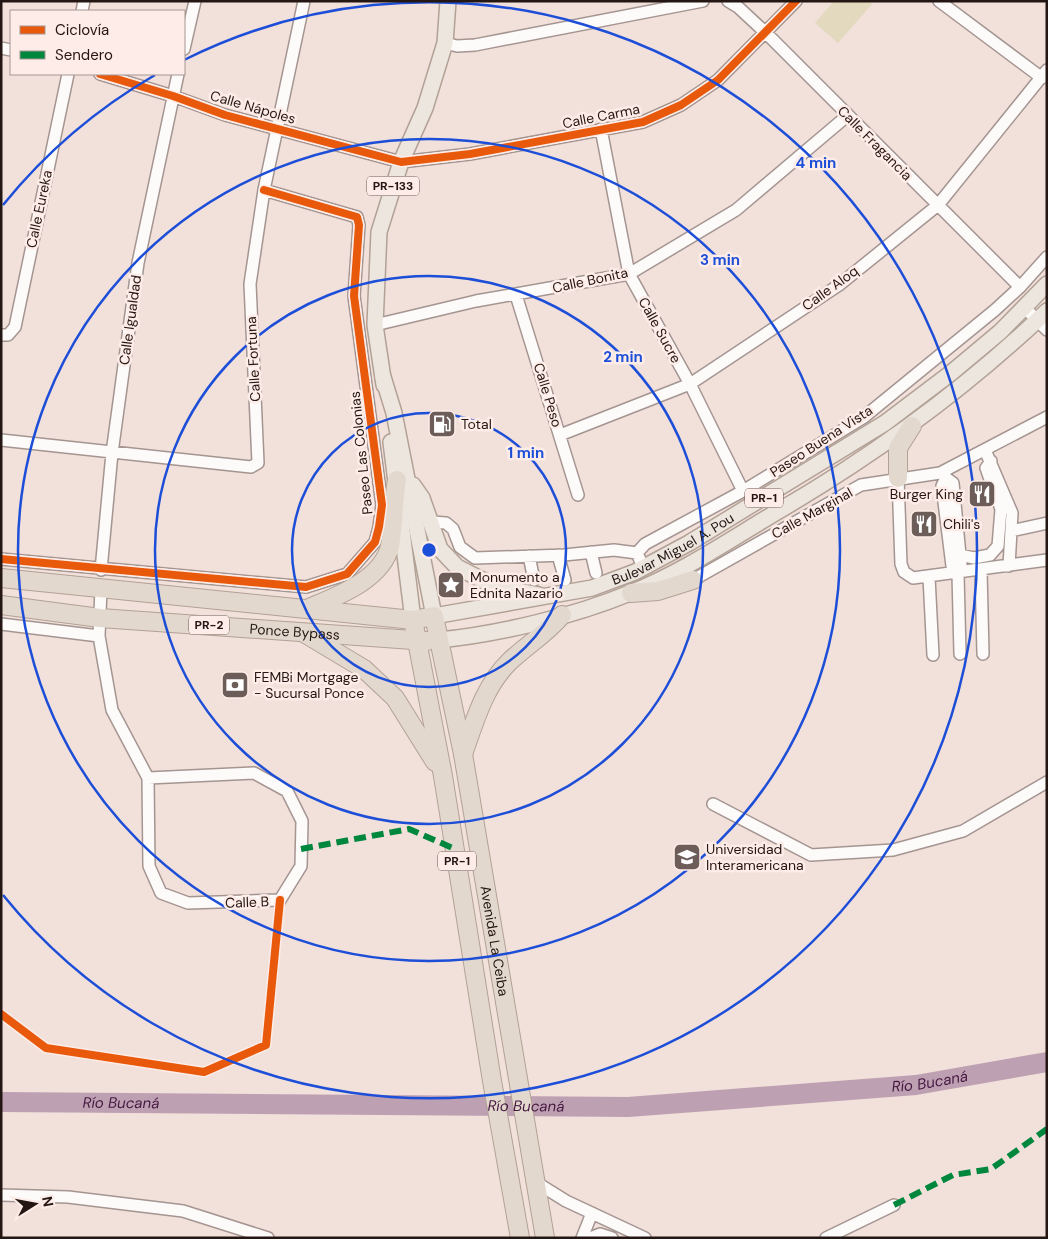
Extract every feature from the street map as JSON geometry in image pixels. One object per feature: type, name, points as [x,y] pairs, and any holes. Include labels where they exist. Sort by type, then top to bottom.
[{"type":"highway","points":[[898,478],[898,448],[912,426]]},
{"type":"highway","points":[[306,609],[341,594],[367,578],[378,568],[390,547],[402,479]]},
{"type":"highway","name":"Ponce Bypass","points":[[1,578],[413,620],[434,616]]},
{"type":"highway","points":[[631,593],[658,591],[693,580]]},
{"type":"highway","name":"Ponce Bypass","points":[[1,605],[100,618],[301,631],[417,642],[440,640]]},
{"type":"highway","points":[[463,754],[478,710],[492,681],[510,661],[548,631],[562,615]]},
{"type":"highway","name":"Avenida La Ceiba","points":[[434,616],[463,754],[545,1238]]},
{"type":"highway","name":"Avenida La Ceiba","points":[[413,620],[443,776],[492,1080],[520,1238]]},
{"type":"highway","points":[[301,631],[364,669],[395,698],[418,732],[443,776]]},
{"type":"main road","name":"PR-133","points":[[434,616],[386,413],[383,376],[375,325],[379,232],[400,162],[425,108],[445,43],[448,1]]},
{"type":"main road","name":"Bulevar Miguel A. Pou","points":[[434,616],[592,588],[644,567],[689,543],[885,423],[951,373],[1000,332],[1024,307],[1045,291]]},
{"type":"main road","name":"Bulevar Miguel A. Pou","points":[[440,640],[496,631],[594,607],[631,593],[698,559],[842,474],[912,426],[1043,320]]},
{"type":"main road","name":"PR-133","points":[[402,479],[413,620]]},
{"type":"main road","points":[[402,479],[422,498],[440,549],[458,567],[494,586],[548,597]]},
{"type":"street","points":[[185,45],[195,1]]},
{"type":"street","name":"Calle Fortuna","points":[[1,440],[251,467],[258,463],[250,284],[264,190],[304,1]]},
{"type":"street","points":[[445,43],[457,46],[475,45],[703,1]]},
{"type":"street","name":"Calle Fragancia","points":[[728,1],[738,7],[766,33],[1020,287]]},
{"type":"street","name":"Calle Carma","points":[[400,162],[470,154],[643,122],[681,105],[718,80],[796,1]]},
{"type":"street","points":[[939,1],[952,5],[1044,74]]},
{"type":"street","name":"Calle Aloq","points":[[560,435],[690,384],[839,285],[938,205],[1044,74]]},
{"type":"street","name":"Calle Eureka","points":[[1,335],[8,336],[15,327],[68,75]]},
{"type":"street","name":"Calle Nápoles","points":[[103,75],[173,96],[226,115],[278,127],[400,162]]},
{"type":"street","name":"Calle Igualdad","points":[[101,570],[112,453],[138,263],[178,75]]},
{"type":"street","name":"Calle Bonita","points":[[375,325],[476,301],[629,274],[736,210],[848,116]]},
{"type":"street","name":"Calle Sucre","points":[[601,129],[629,274],[690,384],[744,491]]},
{"type":"street","name":"Paseo Las Colonias","points":[[1,559],[101,570],[306,587],[348,574],[374,542],[379,527],[382,506],[354,296],[359,225],[357,217],[264,190]]},
{"type":"street","name":"Paseo Buena Vista","points":[[637,553],[645,544],[744,491],[864,417],[1020,287],[1047,257]]},
{"type":"street","name":"Calle Peso","points":[[516,295],[578,495]]},
{"type":"street","points":[[1024,307],[1043,320]]},
{"type":"street","name":"Calle Marginal","points":[[693,580],[861,485],[898,478],[945,475],[985,450],[1047,417]]},
{"type":"street","points":[[985,450],[1012,513],[1009,566]]},
{"type":"street","points":[[960,555],[974,558],[990,555],[998,546],[1001,509],[986,468],[991,461]]},
{"type":"street","points":[[945,475],[952,483],[960,555],[958,574],[960,654]]},
{"type":"street","points":[[945,475],[942,486],[952,566],[958,574]]},
{"type":"street","points":[[898,478],[901,564],[904,572],[913,578],[958,574],[1047,560]]},
{"type":"street","points":[[432,522],[446,523],[453,529],[460,546],[475,558],[558,555],[614,550],[637,553],[644,567]]},
{"type":"street","points":[[1011,531],[1047,523]]},
{"type":"street","points":[[590,552],[596,573]]},
{"type":"street","points":[[558,555],[565,580]]},
{"type":"street","points":[[529,556],[534,580]]},
{"type":"street","points":[[981,570],[983,654]]},
{"type":"street","points":[[929,576],[933,655]]},
{"type":"street","name":"Calle B","points":[[101,589],[99,636],[112,710],[148,778],[149,866],[161,893],[188,903],[280,900],[301,866],[302,821],[287,791],[254,773],[148,778]]},
{"type":"street","points":[[1,624],[99,636]]},
{"type":"street","points":[[713,804],[811,856],[893,850],[963,831],[1046,786]]},
{"type":"street","points":[[536,1181],[566,1201],[645,1238]]},
{"type":"street","points":[[1,1195],[68,1197],[183,1211],[268,1238]]},
{"type":"street","points":[[826,1238],[894,1204]]},
{"type":"street","points":[[592,1213],[586,1237],[600,1234],[612,1238]]},
{"type":"shaded area","points":[[834,1],[869,1],[872,4],[838,43],[815,23]]},
{"type":"waterway","name":"Río Bucaná","points":[[1,1102],[628,1107],[916,1085],[1047,1062]]},
{"type":"marked path","points":[[301,849],[409,829],[455,849]]},
{"type":"marked path","points":[[894,1205],[953,1175],[991,1169],[1047,1129]]},
{"type":"cycle path","points":[[103,75],[173,96],[225,115],[401,162],[470,154],[643,122],[681,105],[718,80],[796,1]]},
{"type":"cycle path","points":[[1,559],[306,587],[347,574],[375,542],[382,505],[354,296],[359,225],[357,217],[264,190]]},
{"type":"cycle path","points":[[1,1014],[46,1048],[204,1072],[266,1045],[280,900]]},
{"type":"place","name":"Total","points":[[442,424]]},
{"type":"place","name":"Burger King","points":[[982,494]]},
{"type":"place","name":"Chili's","points":[[924,524]]},
{"type":"place","name":"Monumento a Ednita Nazario","points":[[451,585]]},
{"type":"place","name":"FEMBi Mortgage - Sucursal Ponce","points":[[235,685]]},
{"type":"place","name":"Universidad Interamericana","points":[[687,857]]}]
